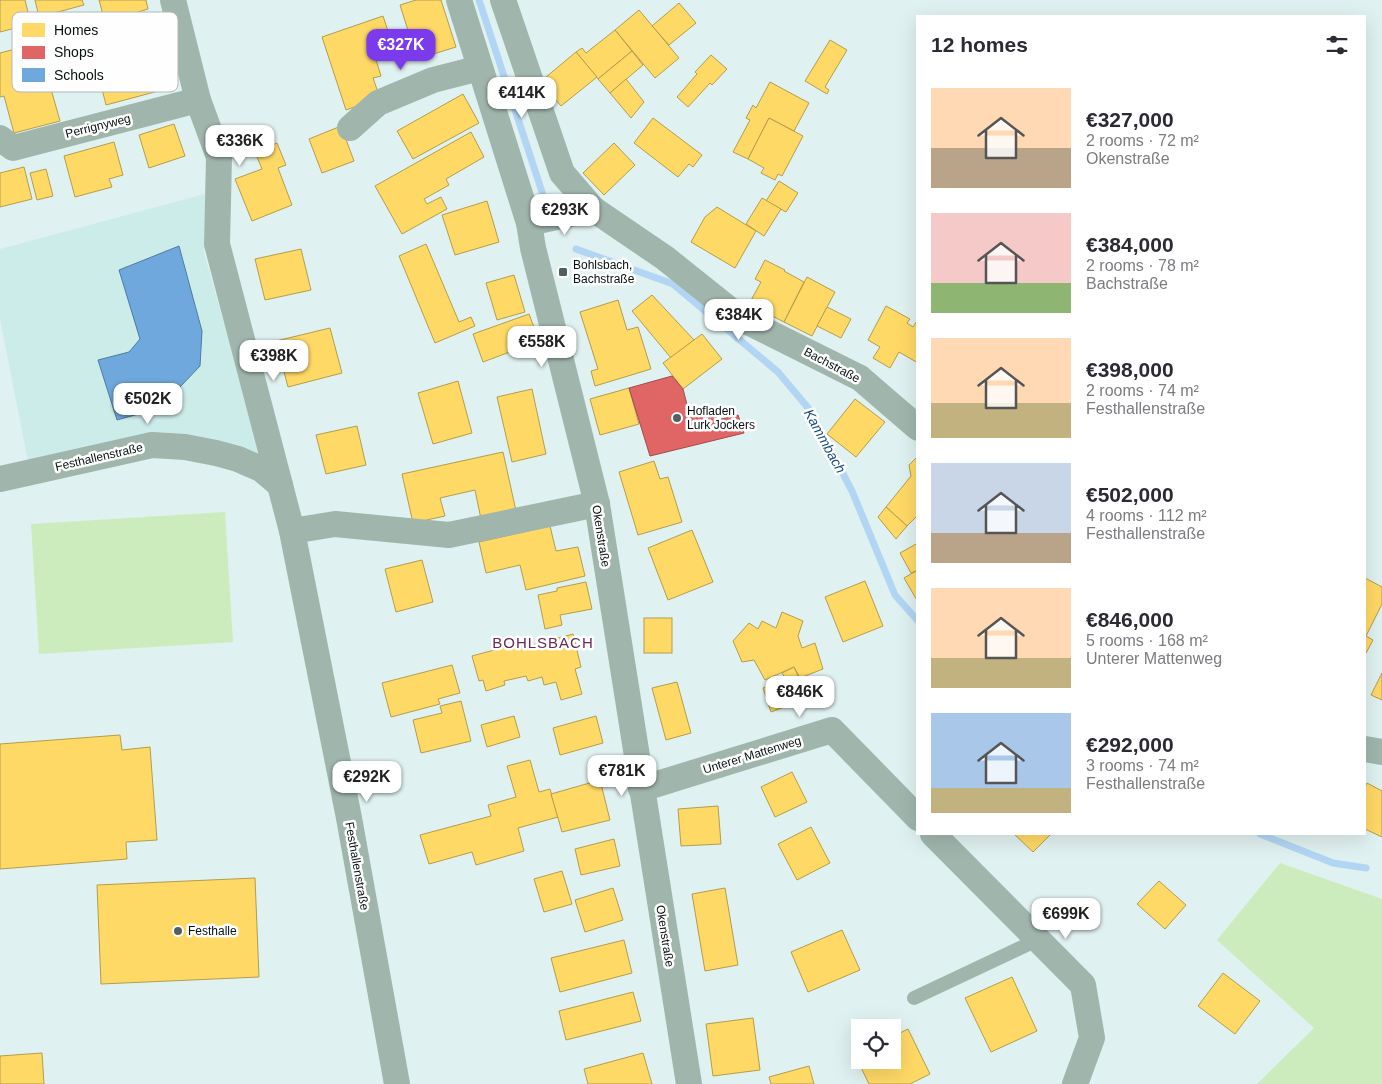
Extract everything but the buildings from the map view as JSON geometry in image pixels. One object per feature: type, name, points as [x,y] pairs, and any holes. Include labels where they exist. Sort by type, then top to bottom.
[{"type":"street","name":"Okenstraße","points":[[459,0],[529,223],[533,248],[597,504],[689,1084]]},
{"type":"street","name":"Bachstraße","points":[[503,0],[562,173],[594,208],[665,258],[740,318],[860,378],[916,426]]},
{"type":"street","points":[[178,20],[198,100]]},
{"type":"street","points":[[350,128],[378,103],[433,80],[480,68]]},
{"type":"street","name":"Perrignyweg","points":[[0,138],[13,148],[198,100]]},
{"type":"street","name":"Festhallenstraße","points":[[198,100],[219,157],[217,244],[292,531],[349,818],[397,1084]]},
{"type":"street","points":[[529,223],[594,208]]},
{"type":"street","name":"Festhallenstraße","points":[[0,479],[152,445],[186,447],[238,459],[260,469],[280,485]]},
{"type":"street","points":[[292,531],[335,524],[449,535],[597,504]]},
{"type":"street","name":"Unterer Mattenweg","points":[[641,789],[832,730],[916,816]]},
{"type":"street","points":[[1366,749],[1382,752]]},
{"type":"street","points":[[934,835],[1082,985],[1092,1038],[1075,1084]]},
{"type":"lane","points":[[914,998],[1036,940]]},
{"type":"shaded area","points":[[205,194],[204,253],[263,461],[205,442],[29,466],[0,319],[0,249]]},
{"type":"green space","points":[[225,512],[233,642],[39,654],[31,524]]},
{"type":"green space","points":[[1280,863],[1382,899],[1382,1084],[1257,1084],[1314,1028],[1217,940]]},
{"type":"waterway","name":"Kammbach","points":[[479,0],[544,198]]},
{"type":"waterway","name":"Kammbach","points":[[576,249],[673,284],[778,372],[809,409],[852,491],[895,595],[916,619]]},
{"type":"waterway","name":"Kammbach","points":[[1263,835],[1333,863],[1366,868]]},
{"type":"place","name":"Bohlsbach, Bachstraße","points":[[563,272]]},
{"type":"place","name":"Hofladen Lurk Jockers","points":[[677,418]]},
{"type":"place","name":"Festhalle","points":[[178,931]]},
{"type":"district","name":"BOHLSBACH","points":[[543,642]]}]
